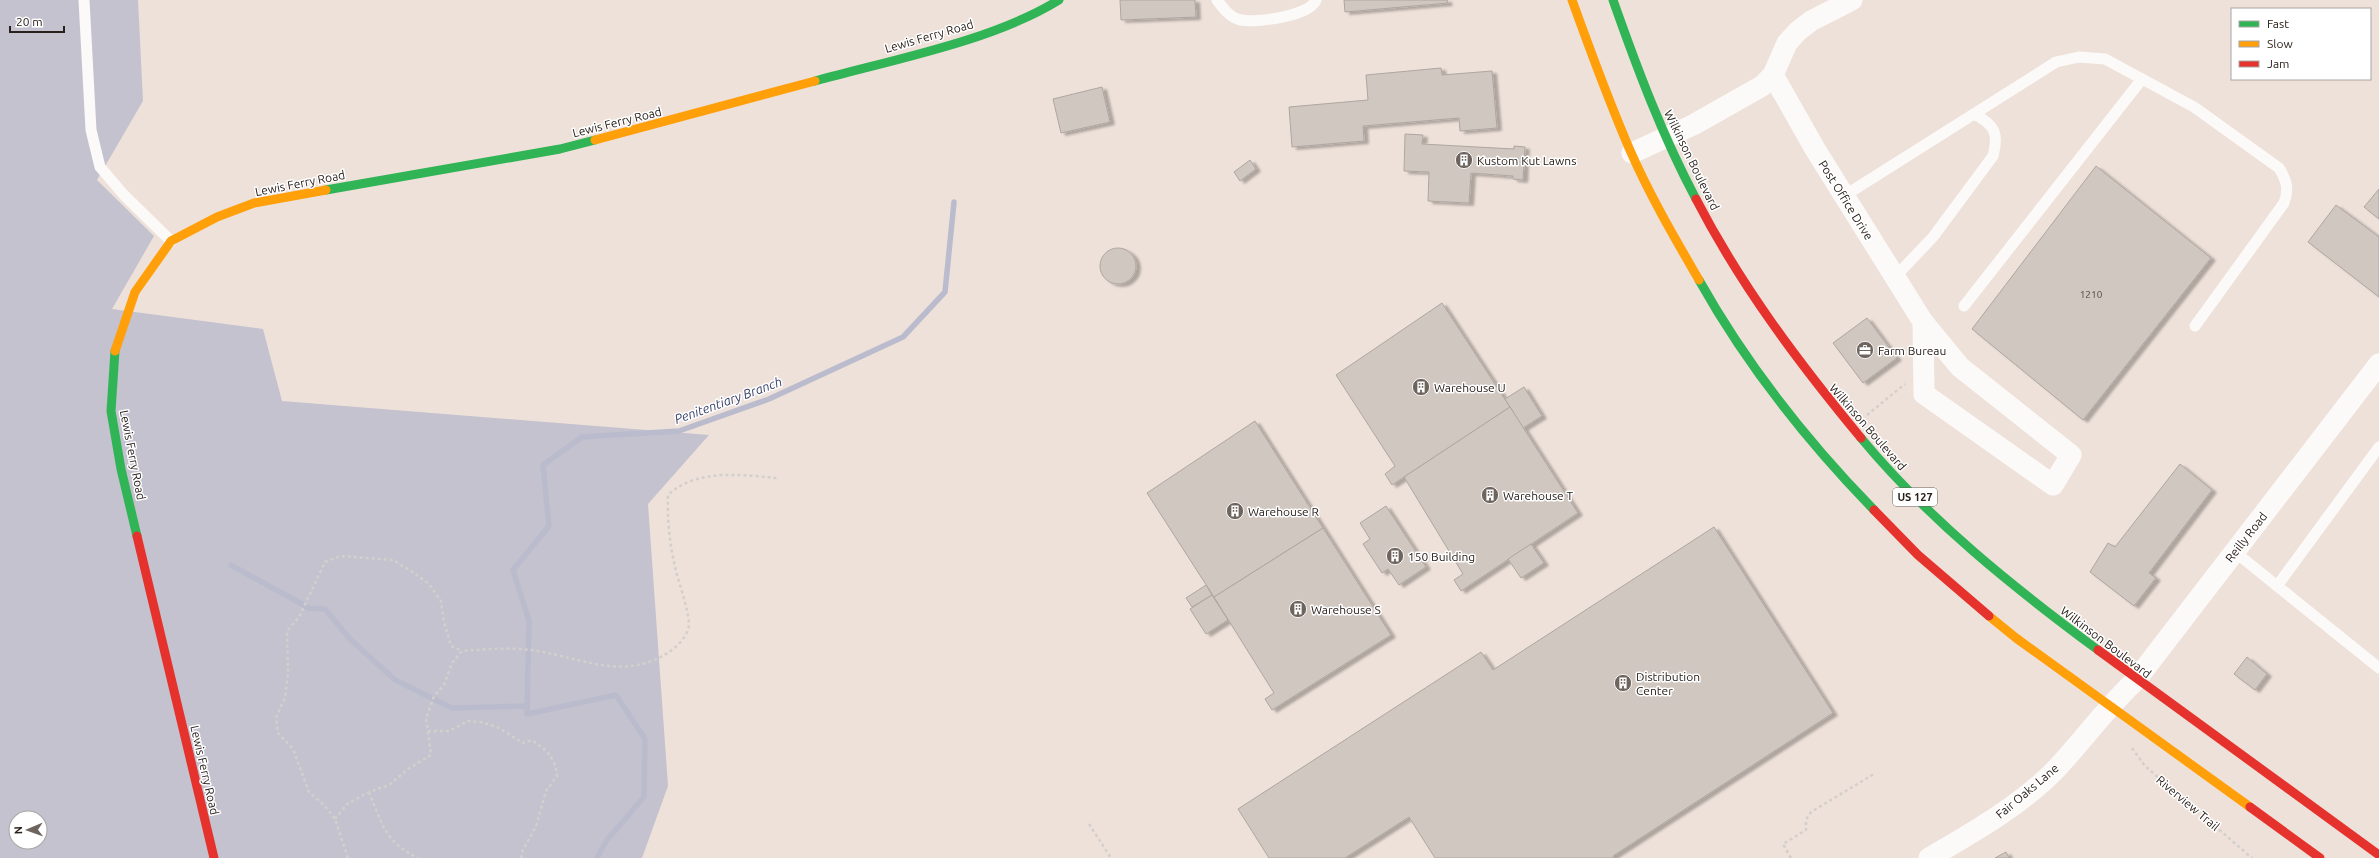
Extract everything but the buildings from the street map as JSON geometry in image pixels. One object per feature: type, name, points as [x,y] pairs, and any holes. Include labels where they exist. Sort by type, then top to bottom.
[{"type":"main road","name":"Lewis Ferry Road","points":[[214,858],[121,469],[111,411],[114,353],[135,292],[171,241],[217,217],[254,203],[567,148],[955,43],[1035,15],[1059,0]]},
{"type":"main road","name":"US 127","points":[[1572,0],[1597,71],[1632,153],[1670,230],[1725,323],[1772,390],[1835,468],[1900,537],[1951,584],[2034,652],[2320,858]]},
{"type":"main road","name":"Wilkinson Boulevard","points":[[1614,0],[1634,61],[1666,136],[1694,195],[1742,279],[1796,358],[1854,432],[1917,500],[1981,559],[2045,611],[2136,680],[2379,855]]},
{"type":"street","points":[[1632,153],[1666,136],[1693,125],[1762,86],[1773,75],[1785,47],[1798,31],[1811,21],[1852,0]]},
{"type":"street","name":"Post Office Drive","points":[[1773,75],[1844,196],[1923,322],[1960,367],[2071,455],[2053,486],[1924,394],[1923,322]]},
{"type":"street","name":"Reilly Road","points":[[2109,706],[2136,680],[2379,364]]},
{"type":"street","name":"Fair Oaks Lane","points":[[1929,858],[1985,825],[2056,768],[2109,706]]},
{"type":"lane","points":[[84,0],[91,130],[100,167],[124,195],[171,241]]},
{"type":"lane","points":[[1217,0],[1230,14],[1240,20],[1279,17],[1298,13],[1309,9],[1316,0]]},
{"type":"lane","points":[[1844,196],[2056,62],[2079,57],[2104,59],[2194,107],[2279,168],[2286,179],[2288,191],[2284,203],[2195,326]]},
{"type":"lane","points":[[1964,306],[2142,79]]},
{"type":"lane","points":[[1895,277],[1933,237],[1993,156],[1997,141],[1993,127],[1974,114]]},
{"type":"lane","points":[[2277,586],[2379,447]]},
{"type":"lane","points":[[2235,552],[2379,668]]},
{"type":"path","points":[[1871,423],[1866,416],[1908,381]]},
{"type":"path","points":[[348,858],[335,819],[324,805],[308,792],[293,749],[278,734],[276,718],[285,697],[288,674],[287,631],[299,617],[309,593],[325,562],[340,556],[393,560],[429,584],[441,601],[444,622],[451,646],[462,651],[496,648],[538,651],[589,664],[614,667],[638,666],[658,660],[680,645],[689,625],[687,603],[680,588],[670,545],[667,519],[668,495],[676,488],[718,474],[777,478]]},
{"type":"path","points":[[335,819],[347,804],[369,792],[389,785],[408,769],[431,755],[426,719],[434,696],[444,685],[452,663],[462,651]]},
{"type":"path","points":[[428,731],[449,731],[468,721],[481,722],[497,727],[523,743],[532,740],[545,749],[556,762],[557,776],[546,791],[536,826],[521,854],[522,858]]},
{"type":"path","name":"Riverview Trail","points":[[2131,743],[2136,756],[2145,766],[2252,858]]},
{"type":"path","points":[[1791,858],[1783,844],[1806,830],[1806,820],[1811,812],[1874,774]]},
{"type":"path","points":[[369,792],[384,831],[403,851],[418,858]]},
{"type":"path","points":[[1089,824],[1111,858]]},
{"type":"shaded area","points":[[0,0],[138,0],[143,101],[97,180],[154,236],[112,309],[263,329],[282,401],[709,435],[648,504],[668,786],[642,858],[0,858]]},
{"type":"waterway","name":"Penitentiary Branch","points":[[597,858],[607,840],[644,797],[645,739],[616,695],[527,714],[529,621],[513,570],[549,526],[543,465],[582,437],[679,431],[769,399],[903,337],[945,292],[954,202]]},
{"type":"waterway","points":[[231,565],[309,608],[325,609],[350,639],[395,680],[452,708],[527,706]]},
{"type":"traffic: fast","points":[[815,81],[908,57],[973,38],[1004,27],[1059,0]]},
{"type":"traffic: fast","points":[[1613,0],[1631,51],[1661,126],[1696,199]]},
{"type":"traffic: fast","points":[[326,190],[560,149],[595,140]]},
{"type":"traffic: fast","points":[[1699,280],[1737,342],[1779,401],[1825,457],[1874,510]]},
{"type":"traffic: fast","points":[[115,351],[111,411],[121,469],[137,536]]},
{"type":"traffic: fast","points":[[1861,438],[1887,468],[1943,525],[2004,577],[2098,650]]},
{"type":"traffic: slow","points":[[1572,0],[1621,130],[1662,215],[1699,280]]},
{"type":"traffic: slow","points":[[595,140],[815,81]]},
{"type":"traffic: slow","points":[[115,351],[135,292],[171,241],[217,217],[254,203],[326,190]]},
{"type":"traffic: slow","points":[[1989,616],[2016,638],[2250,807]]},
{"type":"traffic: jam","points":[[1696,199],[1713,231],[1772,323],[1815,381],[1861,438]]},
{"type":"traffic: jam","points":[[1874,510],[1918,555],[1989,616]]},
{"type":"traffic: jam","points":[[137,536],[214,858]]},
{"type":"traffic: jam","points":[[2098,650],[2379,855]]},
{"type":"traffic: jam","points":[[2250,807],[2320,858]]},
{"type":"place","name":"Kustom Kut Lawns","points":[[1464,160]]},
{"type":"place","name":"Farm Bureau","points":[[1865,350]]},
{"type":"place","name":"Warehouse U","points":[[1421,387]]},
{"type":"place","name":"Warehouse T","points":[[1490,495]]},
{"type":"place","name":"Warehouse R","points":[[1235,511]]},
{"type":"place","name":"150 Building","points":[[1395,556]]},
{"type":"place","name":"Warehouse S","points":[[1298,609]]},
{"type":"place","name":"Distribution Center","points":[[1623,683]]}]
